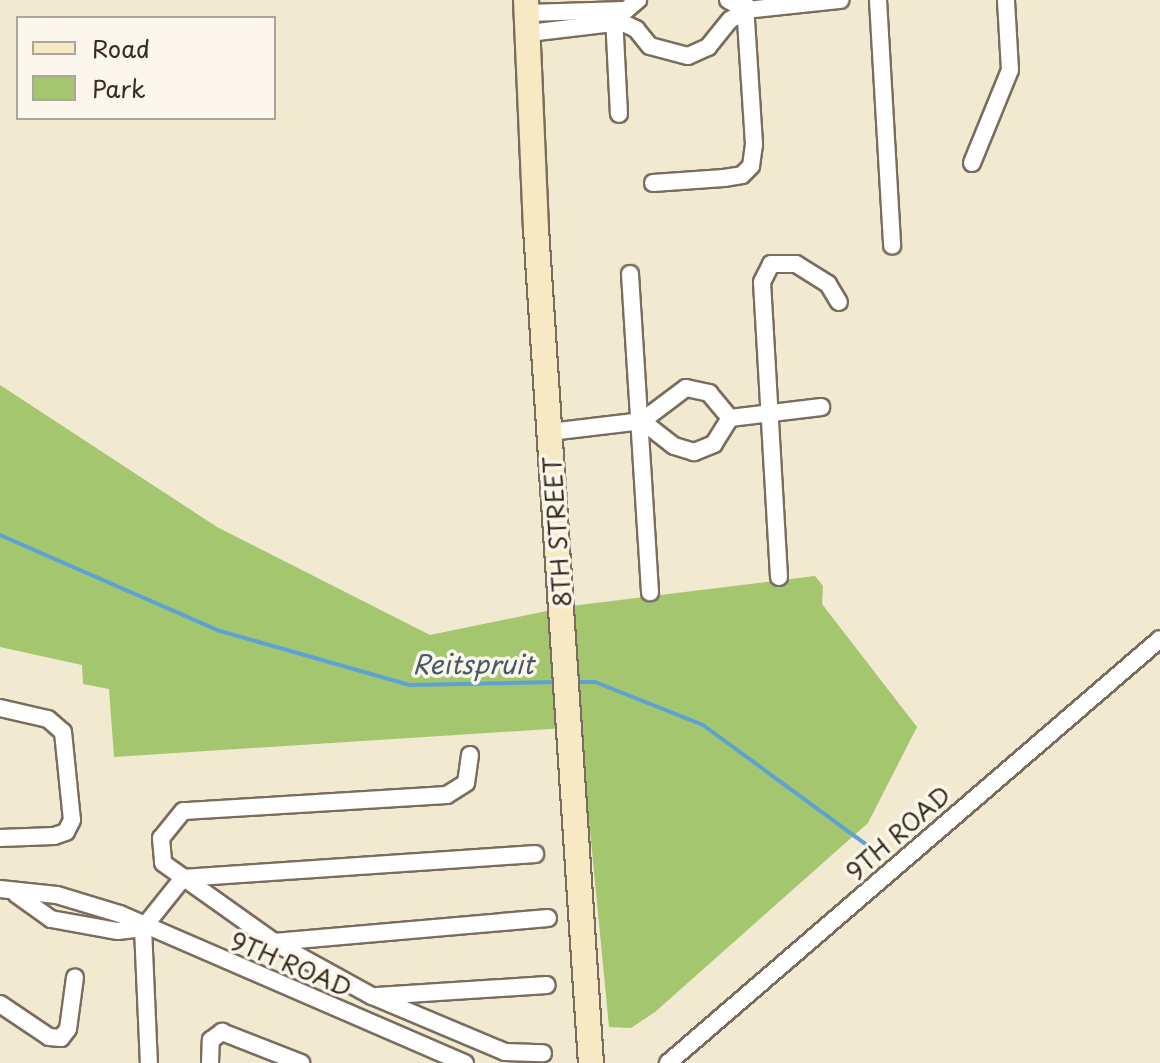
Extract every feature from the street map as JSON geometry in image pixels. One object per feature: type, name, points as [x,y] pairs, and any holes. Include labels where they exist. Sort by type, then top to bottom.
[{"type":"street","points":[[528,15],[626,10],[638,0]]},
{"type":"street","points":[[728,0],[746,5],[840,0]]},
{"type":"street","points":[[878,0],[892,246]]},
{"type":"street","points":[[972,163],[1010,70],[1006,0]]},
{"type":"street","points":[[613,11],[663,53],[688,56],[708,47],[746,5]]},
{"type":"street","points":[[653,183],[742,175],[751,166],[754,144],[746,5]]},
{"type":"street","points":[[613,11],[619,114]]},
{"type":"street","name":"8TH STREET","points":[[528,15],[550,432],[591,1063]]},
{"type":"street","points":[[779,577],[762,282],[769,266],[784,262],[812,270],[839,302]]},
{"type":"street","points":[[630,274],[642,421],[650,592]]},
{"type":"street","points":[[550,432],[642,421],[686,388],[709,393],[730,418]]},
{"type":"street","points":[[730,418],[821,407]]},
{"type":"street","points":[[642,421],[674,446],[694,452],[714,444],[730,418]]},
{"type":"street","name":"9TH ROAD","points":[[668,1063],[1160,639]]},
{"type":"street","points":[[0,708],[48,719],[63,732],[72,820],[66,832],[54,836],[0,838]]},
{"type":"street","points":[[470,755],[466,783],[447,795],[183,811],[167,826],[160,850],[163,863],[274,942],[372,996],[505,1052],[543,1053]]},
{"type":"street","points":[[149,1063],[143,928],[183,878],[535,854]]},
{"type":"street","points":[[8,891],[51,919],[118,931],[143,928]]},
{"type":"street","name":"9TH ROAD","points":[[8,891],[57,895],[120,914],[143,928],[434,1057],[457,1061]]},
{"type":"street","points":[[274,942],[548,918]]},
{"type":"street","points":[[0,1004],[49,1037],[61,1038],[68,1029],[75,977]]},
{"type":"street","points":[[372,996],[547,985]]},
{"type":"street","points":[[210,1063],[211,1040],[222,1032],[295,1062]]},
{"type":"green space","name":"Reitspruit","points":[[0,385],[217,527],[430,635],[571,606],[815,576],[823,586],[822,604],[917,727],[868,823],[655,1012],[631,1028],[609,1027],[580,727],[114,757],[109,689],[83,684],[82,665],[0,647]]},
{"type":"waterway","name":"Reitspruit","points":[[0,535],[220,631],[410,685],[558,682]]},
{"type":"waterway","name":"Reitspruit","points":[[575,682],[595,682],[703,725],[875,851]]}]
